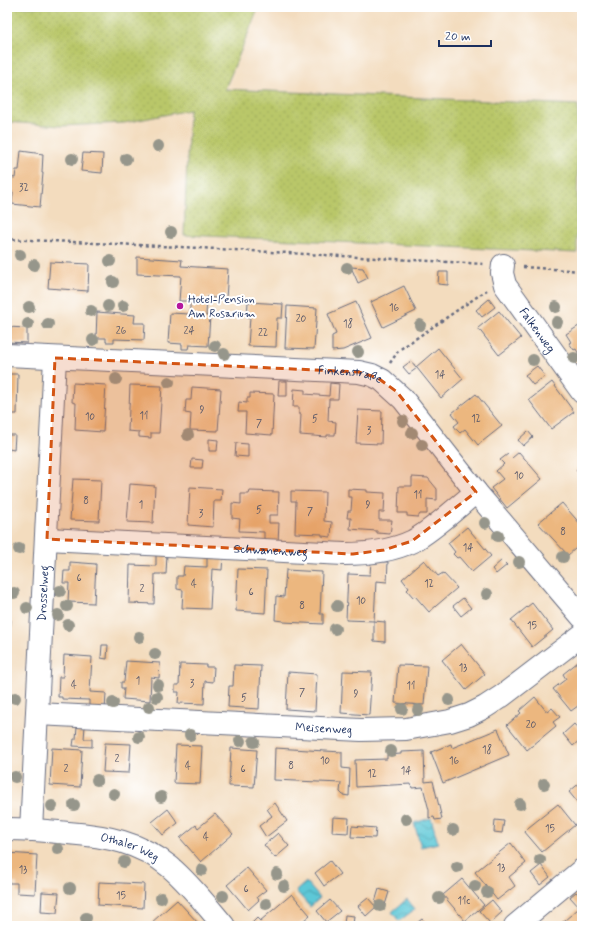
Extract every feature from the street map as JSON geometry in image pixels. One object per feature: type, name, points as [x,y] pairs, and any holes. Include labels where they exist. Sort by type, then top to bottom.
[{"type":"street","name":"Falkenweg","points":[[505,278],[582,392]]},
{"type":"street","name":"Finkenstraße","points":[[7,355],[359,372],[379,378],[390,386],[403,399],[476,492],[582,618]]},
{"type":"street","name":"Drosselweg","points":[[31,830],[47,539],[55,358]]},
{"type":"street","name":"Schwanenweg","points":[[47,539],[364,554],[393,548],[412,541],[429,530],[476,492]]},
{"type":"street","name":"Meisenweg","points":[[37,714],[361,730],[406,729],[462,718],[480,710],[502,696],[582,635]]},
{"type":"street","name":"Othaler Weg","points":[[7,829],[101,836],[142,848],[171,868],[194,891],[224,926]]},
{"type":"street","points":[[515,926],[582,870]]},
{"type":"path","points":[[7,239],[188,247],[505,278],[582,271]]},
{"type":"path","points":[[379,378],[399,350],[505,278]]},
{"type":"highlighted area","points":[[55,358],[359,372],[378,378],[397,392],[476,492],[412,541],[384,550],[353,554],[47,539]]},
{"type":"green space","points":[[7,7],[259,7],[225,89],[578,105],[577,253],[184,235],[189,110],[124,123],[61,126],[7,122]]},
{"type":"water","points":[[431,818],[438,843],[421,847],[414,823]]},
{"type":"water","points":[[306,882],[320,898],[310,907],[296,891]]},
{"type":"water","points":[[407,899],[415,909],[399,921],[392,912]]},
{"type":"building","points":[[21,151],[43,154],[40,207],[12,204],[13,192],[7,192],[7,177],[15,178],[16,170],[19,170]]},
{"type":"building","points":[[83,153],[103,154],[102,173],[81,171]]},
{"type":"building","points":[[137,257],[182,260],[181,266],[228,269],[226,299],[207,297],[206,316],[210,316],[208,346],[189,345],[188,349],[182,349],[182,344],[168,343],[170,313],[190,314],[190,301],[179,301],[181,276],[137,274]]},
{"type":"building","points":[[50,262],[89,264],[88,291],[48,288]]},
{"type":"building","points":[[351,267],[363,268],[368,278],[358,283]]},
{"type":"building","points":[[439,272],[448,272],[448,285],[438,284]]},
{"type":"building","points":[[404,286],[416,311],[383,327],[371,302]]},
{"type":"building","points":[[489,299],[495,307],[482,317],[476,310]]},
{"type":"building","points":[[248,302],[283,304],[282,318],[277,318],[276,347],[248,346],[250,317],[247,317]]},
{"type":"building","points":[[356,302],[372,338],[343,350],[332,351],[332,336],[336,334],[328,314]]},
{"type":"building","points":[[287,306],[317,308],[314,349],[285,348]]},
{"type":"building","points":[[499,311],[521,338],[499,355],[478,328]]},
{"type":"building","points":[[97,312],[135,315],[134,323],[145,323],[144,340],[114,339],[114,342],[106,342],[106,338],[96,338]]},
{"type":"building","points":[[582,324],[582,360],[576,349],[574,350],[569,343],[571,342],[566,334]]},
{"type":"building","points":[[7,327],[27,328],[27,343],[7,342]]},
{"type":"building","points":[[438,348],[463,379],[441,398],[417,368],[409,374],[403,367],[411,361],[416,367]]},
{"type":"building","points":[[537,366],[545,376],[533,385],[525,375]]},
{"type":"building","points":[[7,374],[18,374],[17,414],[7,414]]},
{"type":"building","points":[[279,381],[287,381],[287,396],[278,396]]},
{"type":"building","points":[[552,382],[574,412],[551,429],[529,400]]},
{"type":"building","points":[[73,383],[106,385],[103,432],[75,430],[76,403],[72,402]]},
{"type":"building","points":[[330,383],[339,384],[338,399],[329,399],[328,421],[336,422],[335,435],[327,435],[327,437],[300,435],[301,414],[299,414],[299,407],[293,407],[294,389],[305,390],[305,394],[329,396]]},
{"type":"building","points":[[130,385],[162,386],[159,433],[151,433],[151,438],[139,437],[139,432],[128,431]]},
{"type":"building","points":[[192,387],[221,389],[218,431],[190,430],[191,414],[185,413],[186,400],[191,400]]},
{"type":"building","points":[[250,393],[274,394],[272,435],[245,433],[246,412],[238,412],[239,402],[247,403],[247,398],[250,398]]},
{"type":"building","points":[[476,394],[502,426],[478,445],[465,429],[460,433],[457,430],[454,426],[459,422],[452,413]]},
{"type":"building","points":[[358,410],[382,411],[381,444],[356,443]]},
{"type":"building","points":[[528,431],[533,437],[523,446],[518,440]]},
{"type":"building","points":[[7,435],[15,435],[14,450],[9,449],[8,458],[7,458]]},
{"type":"building","points":[[209,439],[218,440],[217,451],[209,451]]},
{"type":"building","points":[[236,443],[248,444],[248,457],[235,456]]},
{"type":"building","points":[[519,452],[542,479],[507,508],[491,488],[503,479],[496,471],[504,464],[500,460],[508,454],[512,458]]},
{"type":"building","points":[[192,459],[203,460],[202,468],[191,468]]},
{"type":"building","points":[[582,465],[582,477],[576,470]]},
{"type":"building","points":[[412,477],[428,478],[437,489],[437,500],[427,499],[427,514],[420,514],[418,517],[407,516],[407,513],[398,513],[399,486],[412,486]]},
{"type":"building","points":[[73,479],[101,480],[99,521],[70,520]]},
{"type":"building","points":[[130,484],[155,486],[153,523],[127,522]]},
{"type":"building","points":[[190,487],[222,489],[221,501],[214,501],[213,527],[188,525]]},
{"type":"building","points":[[348,489],[385,493],[384,512],[379,512],[379,520],[392,520],[390,534],[377,533],[377,531],[350,529],[351,518],[347,518],[348,511],[351,511],[352,497],[348,497]]},
{"type":"building","points":[[250,491],[279,492],[278,515],[269,515],[269,523],[279,523],[278,542],[264,541],[264,532],[239,531],[240,519],[232,518],[232,503],[241,504],[241,494],[249,494]]},
{"type":"building","points":[[291,491],[325,492],[324,521],[332,522],[331,537],[322,536],[322,534],[295,533],[296,501],[291,501]]},
{"type":"building","points":[[562,503],[582,526],[582,543],[568,555],[538,523]]},
{"type":"building","points":[[467,527],[491,556],[472,572],[459,557],[457,558],[453,554],[455,552],[448,543]]},
{"type":"building","points":[[156,554],[167,554],[166,574],[155,574],[154,604],[129,603],[130,565],[156,566]]},
{"type":"building","points":[[207,555],[223,556],[222,570],[212,569],[210,609],[182,608],[183,590],[177,589],[177,576],[183,576],[184,566],[207,567]]},
{"type":"building","points":[[424,560],[438,576],[443,573],[457,588],[429,612],[415,596],[413,597],[407,590],[409,588],[402,579]]},
{"type":"building","points":[[502,560],[507,565],[496,574],[492,569]]},
{"type":"building","points":[[371,561],[388,562],[387,582],[376,581],[374,621],[346,620],[348,574],[370,575]]},
{"type":"building","points":[[70,562],[96,564],[94,603],[68,602],[69,583],[63,583],[64,571],[70,571]]},
{"type":"building","points":[[238,569],[267,570],[265,613],[236,611]]},
{"type":"building","points":[[286,570],[322,572],[320,614],[323,614],[323,624],[283,622],[275,620],[276,596],[284,597]]},
{"type":"building","points":[[463,598],[471,608],[461,616],[453,606]]},
{"type":"building","points":[[532,603],[553,630],[532,647],[511,620]]},
{"type":"building","points":[[7,620],[11,620],[10,634],[7,633]]},
{"type":"building","points":[[374,621],[385,622],[385,642],[374,641]]},
{"type":"building","points":[[461,644],[485,674],[466,690],[442,660]]},
{"type":"building","points":[[102,645],[108,645],[107,659],[101,658]]},
{"type":"building","points":[[64,655],[92,657],[90,692],[106,693],[105,711],[89,710],[89,700],[62,699],[62,697],[58,697],[59,677],[63,677]]},
{"type":"building","points":[[126,661],[160,663],[159,678],[151,677],[150,701],[123,699],[124,688],[121,688],[121,682],[124,682]]},
{"type":"building","points":[[578,662],[582,667],[582,703],[571,711],[553,689],[566,679],[563,674]]},
{"type":"building","points":[[180,664],[206,665],[206,667],[214,667],[213,682],[205,681],[204,704],[178,703],[179,692],[175,692],[175,685],[179,685]]},
{"type":"building","points":[[234,665],[261,666],[259,709],[228,707],[229,686],[233,686]]},
{"type":"building","points":[[398,665],[427,666],[424,705],[395,703]]},
{"type":"building","points":[[343,671],[372,672],[369,715],[341,713]]},
{"type":"building","points":[[288,672],[317,674],[315,711],[286,709]]},
{"type":"building","points":[[535,697],[547,712],[552,708],[560,717],[553,722],[556,726],[527,750],[507,725],[521,713],[519,711]]},
{"type":"building","points":[[574,724],[582,733],[582,738],[573,746],[563,734]]},
{"type":"building","points":[[77,726],[85,726],[84,739],[92,739],[92,747],[73,746],[74,739],[76,739]]},
{"type":"building","points":[[498,729],[509,755],[443,783],[431,752],[451,744],[452,748]]},
{"type":"building","points":[[105,743],[131,744],[129,773],[103,772]]},
{"type":"building","points":[[176,745],[202,746],[200,784],[174,783]]},
{"type":"building","points":[[52,748],[82,750],[80,787],[50,785]]},
{"type":"building","points":[[231,748],[257,750],[254,787],[229,786]]},
{"type":"building","points":[[275,748],[342,752],[342,768],[350,769],[349,796],[343,795],[340,792],[341,783],[274,780]]},
{"type":"building","points":[[424,751],[425,782],[433,781],[442,819],[435,820],[434,817],[429,818],[429,810],[423,787],[412,788],[411,784],[356,787],[355,760],[387,759],[387,755],[401,754],[401,752]]},
{"type":"building","points":[[582,781],[582,808],[569,792]]},
{"type":"building","points":[[275,803],[287,821],[266,837],[259,826],[272,816],[267,809]]},
{"type":"building","points":[[558,804],[575,825],[542,852],[524,831]]},
{"type":"building","points":[[168,809],[178,823],[163,835],[152,822]]},
{"type":"building","points":[[215,814],[233,834],[201,862],[180,838],[196,825],[198,828]]},
{"type":"building","points":[[333,817],[349,818],[348,833],[332,832]]},
{"type":"building","points":[[495,820],[504,821],[502,833],[494,832]]},
{"type":"building","points":[[352,826],[376,828],[375,838],[351,837]]},
{"type":"building","points":[[582,828],[582,839],[577,832]]},
{"type":"building","points":[[278,833],[289,846],[275,858],[264,845]]},
{"type":"building","points":[[511,843],[526,863],[509,877],[515,886],[497,900],[475,872]]},
{"type":"building","points":[[7,853],[37,855],[35,894],[17,893],[17,883],[7,883]]},
{"type":"building","points":[[330,861],[340,874],[324,886],[315,873]]},
{"type":"building","points":[[541,865],[550,877],[540,885],[531,873]]},
{"type":"building","points":[[247,868],[266,890],[257,897],[259,900],[248,910],[227,885]]},
{"type":"building","points":[[462,879],[484,905],[465,921],[443,895]]},
{"type":"building","points":[[99,882],[144,884],[143,908],[98,905]]},
{"type":"building","points":[[379,889],[389,892],[385,905],[375,902]]},
{"type":"building","points":[[42,892],[59,893],[57,913],[41,912]]},
{"type":"building","points":[[576,892],[582,898],[582,906],[580,908],[570,897]]},
{"type":"building","points":[[292,894],[310,915],[297,926],[255,926],[252,923],[257,918],[260,921]]},
{"type":"building","points":[[368,898],[376,907],[366,916],[358,906]]},
{"type":"building","points":[[177,900],[198,923],[194,926],[154,926],[151,923]]},
{"type":"building","points":[[330,900],[340,911],[326,922],[317,911]]},
{"type":"building","points":[[492,900],[502,912],[490,923],[479,911]]},
{"type":"building","points":[[578,909],[582,914],[582,926],[558,926]]},
{"type":"building","points":[[345,915],[354,916],[353,925],[344,924]]},
{"type":"building","points":[[422,919],[429,926],[413,926]]},
{"type":"place","name":"Hotel-Pension Am Rosarium","points":[[180,306]]}]
